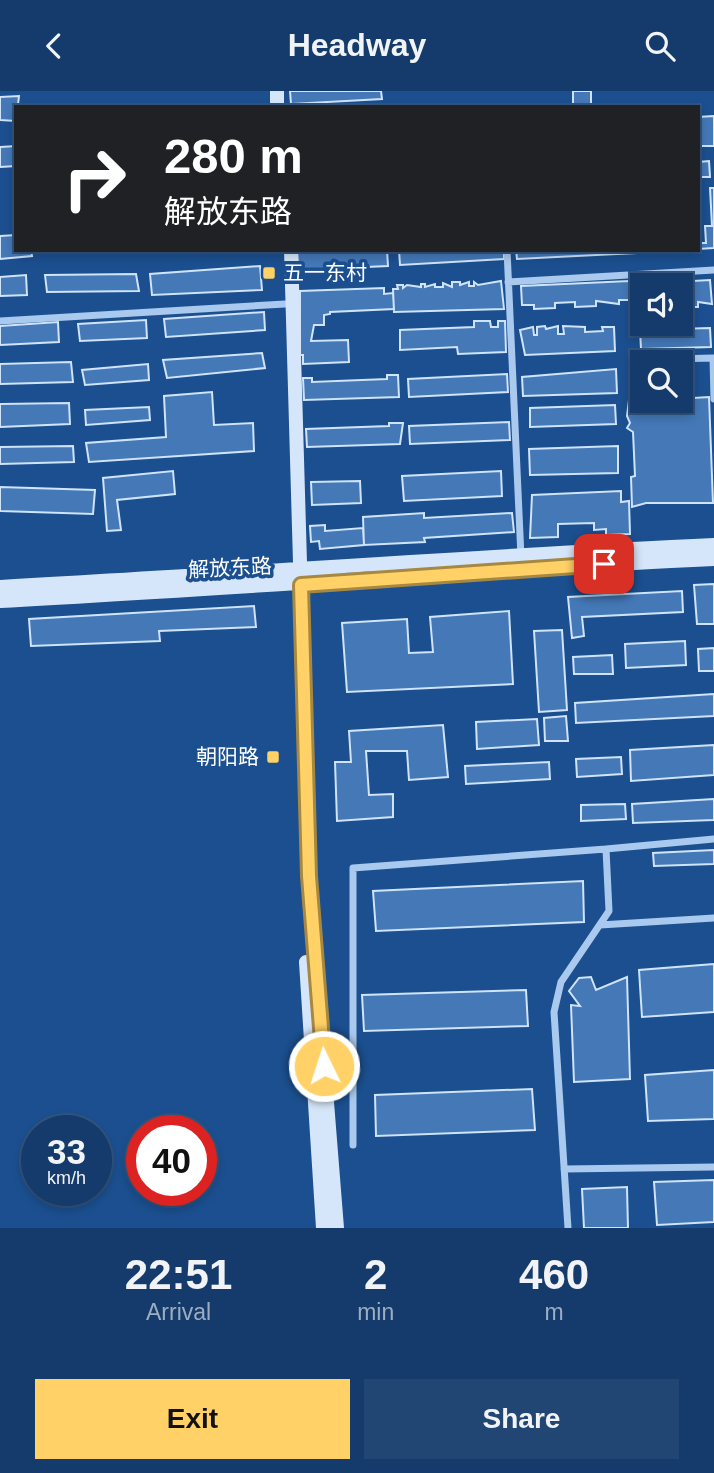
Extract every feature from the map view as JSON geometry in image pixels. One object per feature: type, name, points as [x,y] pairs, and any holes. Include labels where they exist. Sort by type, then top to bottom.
[{"type":"street","points":[[283,252],[309,876],[337,1228]]},
{"type":"street","points":[[291,252],[301,876],[323,1228]]},
{"type":"street","points":[[507,252],[521,561]]},
{"type":"street","points":[[508,282],[714,270]]},
{"type":"street","points":[[0,321],[285,305]]},
{"type":"street","points":[[693,359],[713,358],[714,399]]},
{"type":"street","name":"解放东路","points":[[0,601],[714,545]]},
{"type":"street","name":"解放东路","points":[[521,561],[714,559]]},
{"type":"street","name":"解放东路","points":[[0,587],[297,578]]},
{"type":"street","points":[[354,1145],[353,868],[714,839]]},
{"type":"street","points":[[568,1228],[554,1012],[561,982],[609,911],[606,849]]},
{"type":"street","points":[[600,925],[714,918]]},
{"type":"street","points":[[564,1169],[714,1167]]},
{"type":"building","points":[[290,91],[381,91],[382,99],[291,104]]},
{"type":"building","points":[[573,91],[591,91],[591,105],[573,105]]},
{"type":"building","points":[[19,96],[18,105],[14,105],[14,121],[0,120],[0,97]]},
{"type":"building","points":[[714,116],[714,146],[700,146],[700,117]]},
{"type":"building","points":[[14,146],[14,166],[0,167],[0,147]]},
{"type":"building","points":[[709,161],[710,177],[700,177],[700,162]]},
{"type":"building","points":[[710,188],[714,188],[714,248],[700,249],[700,243],[706,243],[705,226],[712,226]]},
{"type":"building","points":[[14,235],[14,252],[31,252],[32,256],[0,259],[0,236]]},
{"type":"building","points":[[297,252],[387,252],[388,266],[298,270]]},
{"type":"building","points":[[399,252],[504,252],[504,259],[400,265]]},
{"type":"building","points":[[516,252],[637,252],[637,253],[517,259]]},
{"type":"building","points":[[260,266],[262,290],[152,295],[150,274]]},
{"type":"building","points":[[136,274],[139,291],[47,292],[45,275]]},
{"type":"building","points":[[26,275],[27,295],[0,296],[0,277]]},
{"type":"building","points":[[710,280],[712,304],[698,302],[698,307],[693,307],[693,281]]},
{"type":"building","points":[[501,281],[504,309],[394,312],[393,289],[398,289],[397,285],[403,285],[403,288],[407,285],[421,287],[421,284],[425,284],[425,287],[435,284],[435,287],[443,287],[443,283],[452,287],[452,282],[460,282],[460,285],[469,282],[469,286],[474,286],[474,282],[478,285]]},
{"type":"building","points":[[629,281],[630,300],[619,300],[619,304],[596,301],[596,306],[575,307],[575,302],[555,303],[555,308],[534,309],[534,305],[522,305],[521,286]]},
{"type":"building","points":[[384,288],[384,294],[393,293],[394,309],[330,312],[324,315],[324,325],[314,325],[311,341],[348,340],[349,362],[303,364],[303,355],[300,355],[300,291]]},
{"type":"building","points":[[264,312],[265,330],[166,337],[164,319]]},
{"type":"building","points":[[146,320],[147,338],[80,341],[78,324]]},
{"type":"building","points":[[474,321],[490,321],[491,327],[498,327],[498,321],[505,321],[506,352],[458,354],[457,347],[400,350],[400,330],[474,327]]},
{"type":"building","points":[[58,322],[59,342],[0,345],[0,326]]},
{"type":"building","points":[[545,326],[546,329],[558,326],[558,334],[564,334],[563,326],[585,327],[585,332],[614,327],[615,351],[525,355],[520,330],[533,327],[534,335],[537,335],[537,327]]},
{"type":"building","points":[[693,328],[710,328],[711,347],[641,349],[640,336],[693,336]]},
{"type":"building","points":[[262,353],[265,368],[167,378],[163,360]]},
{"type":"building","points":[[71,362],[73,382],[0,384],[0,364]]},
{"type":"building","points":[[148,364],[149,380],[85,385],[82,370]]},
{"type":"building","points":[[616,369],[617,393],[523,396],[522,377]]},
{"type":"building","points":[[507,374],[508,392],[409,397],[408,379]]},
{"type":"building","points":[[387,375],[398,375],[399,397],[304,400],[303,378],[312,378],[312,382],[387,379]]},
{"type":"building","points":[[212,392],[214,425],[253,423],[254,451],[89,462],[86,443],[166,437],[164,396]]},
{"type":"building","points":[[709,397],[713,503],[646,503],[632,507],[631,477],[635,476],[633,432],[627,428],[630,423],[627,416],[629,400],[630,413],[693,413],[693,398]]},
{"type":"building","points":[[69,403],[70,424],[0,427],[0,404]]},
{"type":"building","points":[[615,405],[616,424],[530,427],[530,408]]},
{"type":"building","points":[[149,407],[150,420],[86,425],[85,410]]},
{"type":"building","points":[[509,422],[510,440],[410,444],[409,426]]},
{"type":"building","points":[[389,423],[403,423],[400,444],[307,447],[306,429],[389,426]]},
{"type":"building","points":[[73,446],[74,462],[0,464],[0,447]]},
{"type":"building","points":[[618,446],[618,473],[530,475],[529,449]]},
{"type":"building","points":[[173,471],[175,494],[117,500],[121,530],[107,531],[103,478]]},
{"type":"building","points":[[501,471],[502,496],[404,501],[402,476]]},
{"type":"building","points":[[360,481],[361,503],[312,505],[311,482]]},
{"type":"building","points":[[0,487],[95,490],[93,514],[0,511]]},
{"type":"building","points":[[621,491],[621,502],[629,501],[630,534],[606,535],[606,529],[594,530],[594,523],[558,524],[558,537],[530,538],[532,495]]},
{"type":"building","points":[[424,513],[424,518],[512,513],[514,532],[424,538],[425,542],[364,545],[363,517]]},
{"type":"building","points":[[325,525],[325,531],[363,528],[364,545],[320,549],[319,541],[311,542],[310,526]]},
{"type":"building","points":[[714,584],[714,624],[697,624],[694,585]]},
{"type":"building","points":[[682,591],[683,612],[582,617],[584,636],[572,638],[568,597]]},
{"type":"building","points":[[254,606],[256,627],[159,631],[160,641],[31,646],[29,619]]},
{"type":"building","points":[[509,611],[513,684],[347,692],[342,623],[407,619],[409,653],[433,652],[430,617]]},
{"type":"building","points":[[562,630],[567,710],[539,712],[534,631]]},
{"type":"building","points":[[685,641],[686,665],[626,668],[625,644]]},
{"type":"building","points":[[714,648],[714,671],[699,671],[698,649]]},
{"type":"building","points":[[612,655],[613,674],[574,674],[573,657]]},
{"type":"building","points":[[714,694],[714,716],[576,723],[575,703]]},
{"type":"building","points":[[566,716],[568,741],[545,741],[544,718]]},
{"type":"building","points":[[537,719],[539,745],[477,749],[476,722]]},
{"type":"building","points":[[443,725],[448,777],[409,780],[407,751],[366,751],[369,795],[393,794],[393,817],[337,821],[335,762],[351,762],[349,731]]},
{"type":"building","points":[[714,745],[714,775],[631,781],[630,750]]},
{"type":"building","points":[[621,757],[622,774],[577,777],[576,759]]},
{"type":"building","points":[[549,762],[550,779],[466,784],[465,766]]},
{"type":"building","points":[[714,799],[714,820],[633,823],[632,804]]},
{"type":"building","points":[[625,804],[626,819],[581,821],[581,805]]},
{"type":"building","points":[[714,850],[714,864],[654,866],[653,853]]},
{"type":"building","points":[[583,881],[584,922],[376,931],[373,891]]},
{"type":"building","points":[[714,964],[714,1012],[642,1017],[639,970]]},
{"type":"building","points":[[591,977],[596,990],[627,977],[630,1079],[574,1082],[571,1005],[580,1006],[569,991],[579,978]]},
{"type":"building","points":[[526,990],[528,1026],[364,1031],[362,995]]},
{"type":"building","points":[[714,1070],[714,1119],[648,1121],[645,1075]]},
{"type":"building","points":[[532,1089],[535,1130],[376,1136],[375,1095]]},
{"type":"building","points":[[714,1180],[714,1222],[657,1225],[654,1182]]},
{"type":"building","points":[[627,1187],[628,1228],[584,1228],[582,1189]]},
{"type":"place","name":"五一东村","points":[[269,273]]},
{"type":"place","name":"朝阳路","points":[[273,757]]},
{"type":"route","points":[[324,1066],[309,876],[301,585],[604,564]]}]
